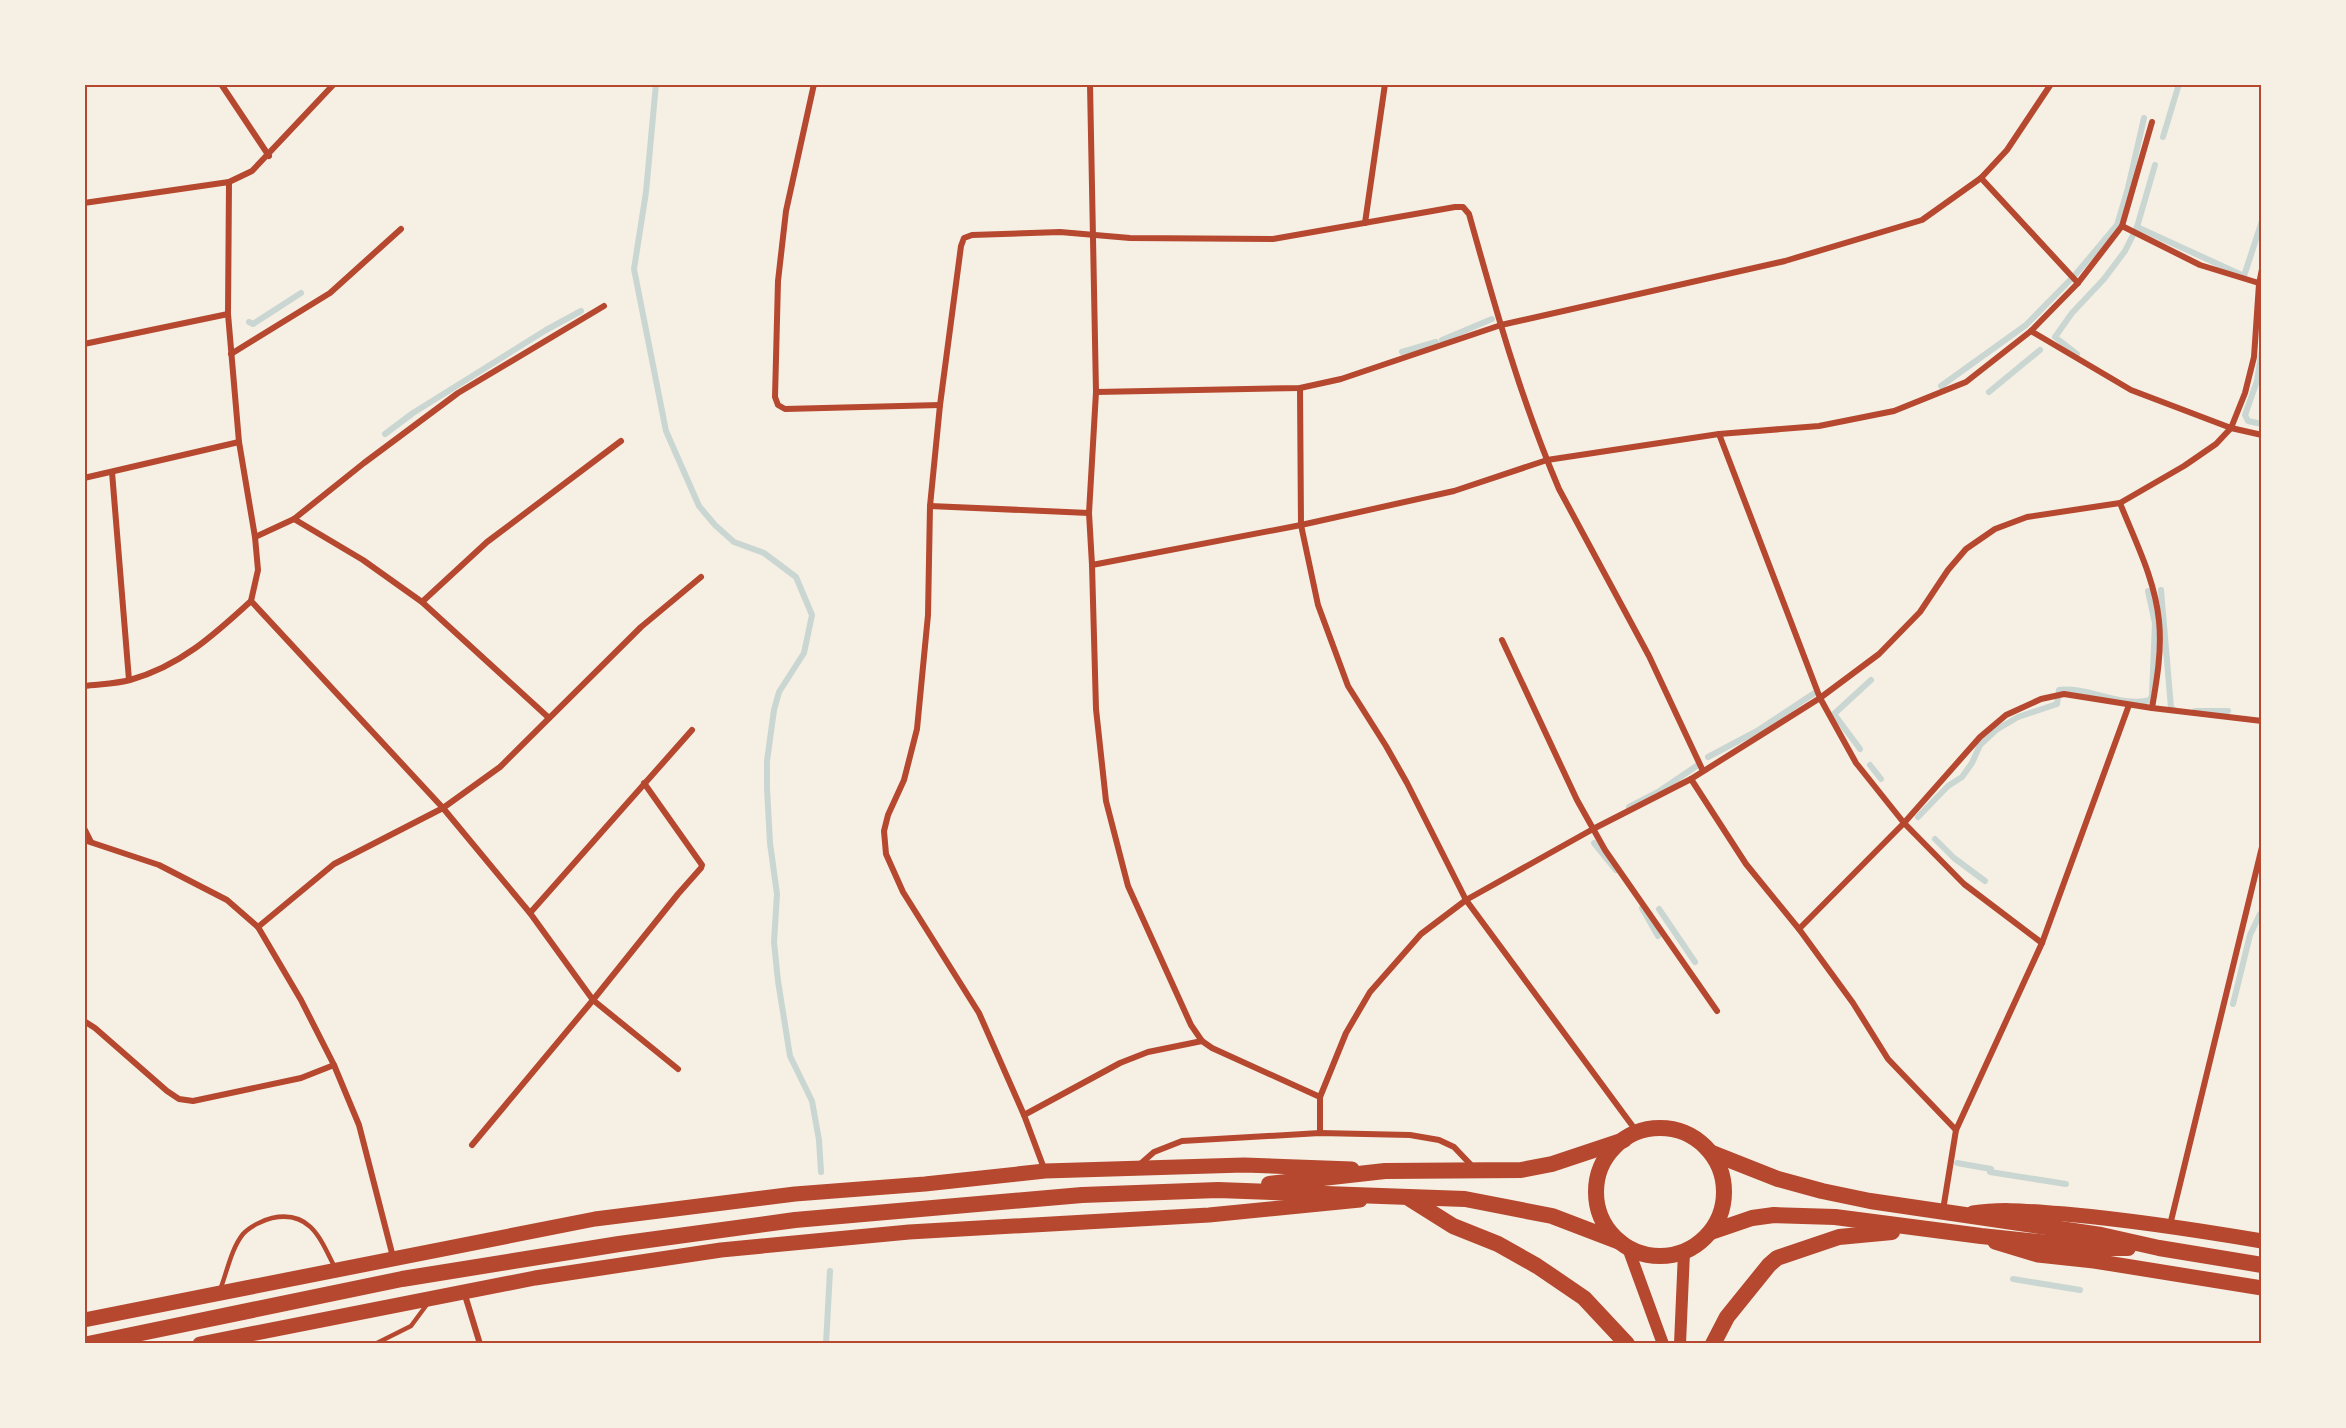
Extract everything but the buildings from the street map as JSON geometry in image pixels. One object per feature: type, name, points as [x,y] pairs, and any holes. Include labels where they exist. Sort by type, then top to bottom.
[{"type":"highway","points":[[88,1344],[402,1279],[739,1227],[1082,1195],[1218,1190],[1385,1171],[1521,1170],[1545,1165],[1653,1128],[1685,1133],[1700,1141],[1712,1153],[1725,1184],[1720,1217],[1711,1232],[1699,1244],[1684,1252],[1667,1256],[1650,1256],[1552,1216],[1465,1199],[1387,1198],[1218,1190]]},
{"type":"highway","points":[[1624,1245],[1608,1230],[1600,1215],[1596,1198],[1597,1182],[1602,1165],[1611,1151],[1631,1136]]},
{"type":"highway","points":[[1712,1153],[1778,1179],[1870,1201],[1968,1214],[2262,1265]]},
{"type":"highway","points":[[1410,1198],[1453,1226],[1498,1244],[1584,1298],[1627,1344]]},
{"type":"highway","points":[[1711,1232],[1752,1218],[1774,1215],[1835,1217],[1922,1230],[2097,1248],[2159,1248]]},
{"type":"highway","points":[[1713,1344],[1726,1317],[1777,1258],[1839,1237],[1922,1230]]},
{"type":"main road","points":[[84,1320],[606,1218],[828,1191],[925,1184],[1045,1171],[1244,1164],[1385,1171]]},
{"type":"main road","points":[[200,1344],[535,1278],[721,1250],[1008,1225],[1209,1215],[1387,1198]]},
{"type":"main road","points":[[1968,1214],[2003,1209],[2170,1226],[2262,1241]]},
{"type":"main road","points":[[1981,1236],[2038,1255],[2094,1261],[2262,1288]]},
{"type":"main road","points":[[1624,1245],[1663,1344]]},
{"type":"main road","points":[[1680,1344],[1684,1252]]},
{"type":"street","points":[[221,84],[269,156]]},
{"type":"street","points":[[84,203],[229,182],[252,171],[269,156],[334,84]]},
{"type":"street","points":[[814,84],[786,211],[778,281],[775,397],[778,405],[785,409],[940,405]]},
{"type":"street","points":[[1090,84],[1096,392],[1089,513],[1096,709],[1106,801],[1128,886],[1182,1006],[1202,1041],[1212,1048],[1320,1097]]},
{"type":"street","points":[[1365,223],[1385,84]]},
{"type":"street","points":[[1096,392],[1300,388],[1341,379],[1500,325],[1785,261],[1911,223],[1922,219],[1981,178],[2007,150],[2051,84]]},
{"type":"street","points":[[1092,565],[1301,525],[1454,491],[1547,460],[1719,434],[1819,426],[1894,411],[1966,382],[2031,331],[2078,283],[2122,226],[2152,122]]},
{"type":"street","points":[[1981,178],[2078,283]]},
{"type":"street","points":[[84,687],[129,681],[172,664],[215,634],[251,602],[258,570],[255,537],[239,442],[228,314],[229,182]]},
{"type":"street","points":[[1045,1171],[1024,1114],[979,1013],[903,892],[886,854],[884,831],[888,815],[904,780],[917,729],[928,615],[930,506],[940,405],[961,246],[964,238],[972,235],[1094,233],[1130,238],[1273,239],[1463,207],[1469,214],[1500,325],[1559,489],[1649,656],[1703,771]]},
{"type":"street","points":[[2122,226],[2200,265],[2260,284]]},
{"type":"street","points":[[231,354],[330,293],[401,229]]},
{"type":"street","points":[[1320,1133],[1320,1097],[1346,1032],[1370,992],[1420,934],[1466,900],[1593,829],[1691,779],[1820,698],[1879,654],[1920,612],[1947,570],[1966,549],[1995,529],[2027,517],[2120,503],[2184,466],[2216,444],[2231,428],[2245,393],[2254,357],[2262,269]]},
{"type":"street","points":[[255,537],[294,519],[458,393],[604,306]]},
{"type":"street","points":[[84,344],[228,314]]},
{"type":"street","points":[[2031,331],[2131,390],[2231,428],[2262,435]]},
{"type":"street","points":[[1300,388],[1301,525],[1318,605],[1348,687],[1402,773],[1466,900],[1631,1136]]},
{"type":"street","points":[[1719,434],[1820,698],[1856,763],[1904,823],[1964,884],[2042,943]]},
{"type":"street","points":[[422,602],[487,542],[621,441]]},
{"type":"street","points":[[84,478],[239,442]]},
{"type":"street","points":[[112,472],[129,681]]},
{"type":"street","points":[[2120,503],[2149,575],[2159,620],[2160,660],[2152,708]]},
{"type":"street","points":[[930,506],[1089,513]]},
{"type":"street","points":[[294,519],[363,560],[422,602],[549,718]]},
{"type":"street","points":[[258,927],[334,864],[443,808],[500,767],[641,627],[701,577]]},
{"type":"street","points":[[251,602],[443,808],[530,913],[593,1000],[678,1069]]},
{"type":"street","points":[[1502,640],[1605,850],[1717,1011]]},
{"type":"street","points":[[1799,929],[1904,823],[1980,737],[2006,715],[2041,699],[2064,694],[2262,722]]},
{"type":"street","points":[[1943,1211],[1956,1130],[2042,943],[2129,705]]},
{"type":"street","points":[[530,913],[692,730]]},
{"type":"street","points":[[1691,779],[1746,864],[1799,929],[1853,1003],[1888,1059],[1956,1130]]},
{"type":"street","points":[[472,1145],[701,868],[701,862],[680,830],[644,783]]},
{"type":"street","points":[[84,828],[91,842]]},
{"type":"street","points":[[84,840],[159,865],[227,900],[258,927],[301,1000],[334,1065],[359,1125],[393,1258]]},
{"type":"street","points":[[2170,1226],[2262,847]]},
{"type":"street","points":[[84,1021],[95,1028],[166,1091],[179,1099],[193,1101],[301,1078],[334,1065]]},
{"type":"street","points":[[1024,1114],[1120,1063],[1148,1052],[1202,1041]]},
{"type":"street","points":[[1136,1168],[1154,1152],[1182,1142],[1320,1133],[1410,1135],[1439,1140],[1454,1147],[1476,1170]]},
{"type":"street","points":[[464,1291],[480,1344]]},
{"type":"lane","points":[[219,1294],[244,1232],[266,1219],[288,1214],[306,1223],[320,1236],[336,1269]]},
{"type":"lane","points":[[375,1344],[411,1326],[432,1298]]},
{"type":"waterway","points":[[656,84],[646,192],[634,269],[666,431],[699,506],[734,542],[764,553],[796,577],[812,615],[804,653],[779,692],[774,710],[767,761],[767,788],[770,843],[777,894],[774,942],[778,981],[790,1056],[812,1101],[819,1140],[821,1172]]},
{"type":"waterway","points":[[2163,137],[2179,84]]},
{"type":"waterway","points":[[1941,386],[2026,325],[2075,275],[2117,225],[2144,118]]},
{"type":"waterway","points":[[2077,354],[2055,337],[2072,313],[2104,279],[2125,251],[2137,227],[2155,165]]},
{"type":"waterway","points":[[2137,227],[2244,276],[2262,221]]},
{"type":"waterway","points":[[249,322],[253,324],[301,293]]},
{"type":"waterway","points":[[385,434],[413,413],[546,330],[581,311]]},
{"type":"waterway","points":[[1442,340],[1492,319]]},
{"type":"waterway","points":[[1402,352],[1436,342]]},
{"type":"waterway","points":[[1989,392],[2040,350]]},
{"type":"waterway","points":[[2262,350],[2257,381],[2245,415],[2248,421],[2262,424]]},
{"type":"waterway","points":[[2161,590],[2171,708],[2176,711]]},
{"type":"waterway","points":[[1918,817],[1948,786],[1962,777],[1972,763],[1980,745],[1996,730],[2018,717],[2057,704],[2059,690],[2081,691],[2128,701],[2150,700],[2155,623],[2148,591]]},
{"type":"waterway","points":[[1860,749],[1834,714],[1871,680]]},
{"type":"waterway","points":[[1708,757],[1757,731],[1816,692]]},
{"type":"waterway","points":[[2195,711],[2228,711]]},
{"type":"waterway","points":[[1629,807],[1658,792],[1698,765]]},
{"type":"waterway","points":[[1870,765],[1881,779]]},
{"type":"waterway","points":[[1935,839],[1954,858],[1985,881]]},
{"type":"waterway","points":[[1594,843],[1616,870]]},
{"type":"waterway","points":[[1642,908],[1658,936]]},
{"type":"waterway","points":[[1659,909],[1695,962]]},
{"type":"waterway","points":[[2233,1004],[2250,935],[2260,914]]},
{"type":"waterway","points":[[1957,1163],[1991,1169],[1990,1172],[2066,1184]]},
{"type":"waterway","points":[[826,1344],[830,1271]]},
{"type":"waterway","points":[[2013,1279],[2080,1290]]}]
